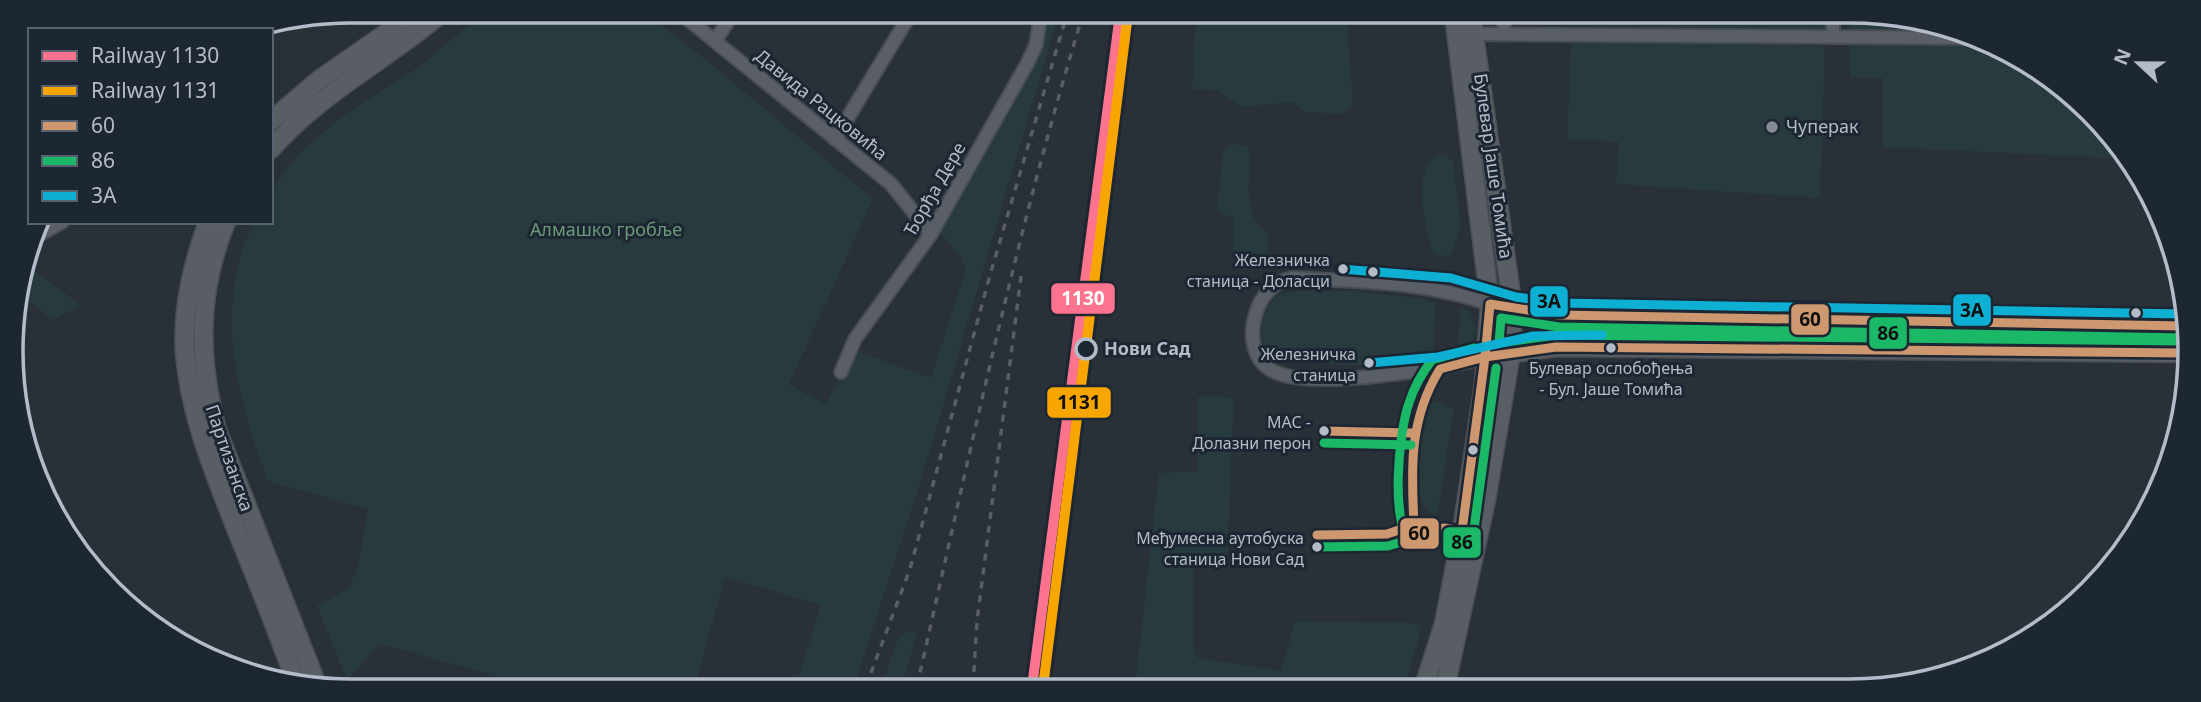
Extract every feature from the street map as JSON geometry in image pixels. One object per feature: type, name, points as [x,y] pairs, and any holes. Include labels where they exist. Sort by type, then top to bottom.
[{"type":"main road","points":[[273,119],[294,99],[401,23]]},
{"type":"main road","points":[[273,147],[296,120],[326,95],[427,23]]},
{"type":"main road","name":"Булевар Јаше Томића","points":[[1427,679],[1444,624],[1462,531],[1486,356],[1490,304],[1455,23]]},
{"type":"main road","name":"Булевар Јаше Томића","points":[[1447,679],[1486,500],[1511,352],[1513,309],[1472,23]]},
{"type":"main road","points":[[273,109],[294,99]]},
{"type":"main road","name":"Партизанска","points":[[207,224],[194,265],[188,302],[185,351],[194,409],[226,503],[293,674]]},
{"type":"main road","name":"Партизанска","points":[[225,224],[206,284],[202,314],[201,341],[208,397],[217,430],[314,677]]},
{"type":"main road","points":[[1490,304],[1559,315],[2177,326]]},
{"type":"main road","points":[[1486,356],[1556,347],[2178,353]]},
{"type":"street","name":"Давида Рацковића","points":[[693,23],[891,184],[931,234]]},
{"type":"street","points":[[715,41],[727,23]]},
{"type":"street","points":[[835,139],[905,23]]},
{"type":"street","name":"Ђорђа Дере","points":[[841,372],[855,340],[931,234],[1028,62],[1036,45],[1039,23]]},
{"type":"street","points":[[1504,23],[1504,33]]},
{"type":"street","points":[[1833,23],[1833,37]]},
{"type":"street","points":[[1473,34],[1948,38]]},
{"type":"street","points":[[1486,356],[1440,369],[1298,377],[1272,371],[1255,351],[1251,336],[1263,298],[1281,281],[1292,278],[1423,286],[1449,290],[1490,304]]},
{"type":"green space","name":"Алмашко гробље","points":[[470,23],[658,23],[699,54],[873,199],[789,384],[825,404],[857,351],[931,378],[966,269],[962,258],[940,232],[1034,66],[1042,45],[1045,23],[1056,23],[922,477],[856,679],[797,679],[821,605],[725,577],[697,679],[508,679],[380,644],[347,679],[317,606],[349,588],[358,566],[368,509],[268,481],[239,385],[232,319],[234,287],[241,254],[253,224],[273,224],[273,188],[298,154],[344,115],[422,65]]},
{"type":"green space","points":[[1196,23],[1348,23],[1353,103],[1345,114],[1304,112],[1292,102],[1241,107],[1216,90],[1192,89]]},
{"type":"green space","points":[[1825,23],[1825,32],[1509,24]]},
{"type":"green space","points":[[1849,23],[1914,29],[1956,40],[2014,67],[2050,91],[2082,119],[2115,158],[1883,147],[1883,78],[1850,77]]},
{"type":"green space","points":[[1571,41],[1825,46],[1820,198],[1616,184],[1619,142],[1567,139]]},
{"type":"green space","points":[[1231,143],[1249,147],[1250,205],[1259,225],[1269,235],[1268,257],[1233,257],[1233,216],[1223,215],[1217,209],[1223,152]]},
{"type":"green space","points":[[1445,154],[1453,161],[1461,227],[1451,255],[1439,256],[1433,253],[1426,228],[1422,196],[1426,168],[1434,159]]},
{"type":"green space","points":[[33,270],[82,306],[52,320],[27,299]]},
{"type":"green space","points":[[1296,291],[1352,291],[1419,298],[1435,303],[1434,358],[1368,366],[1292,362],[1280,360],[1265,350],[1263,321],[1268,307],[1277,295]]},
{"type":"green space","points":[[1460,306],[1470,312],[1477,330],[1468,348],[1458,354]]},
{"type":"green space","points":[[1198,397],[1230,397],[1234,401],[1227,557],[1222,563],[1200,563],[1193,571],[1194,652],[1198,658],[1281,671],[1295,621],[1412,623],[1422,626],[1407,679],[1136,679],[1159,473],[1198,471]]},
{"type":"green space","points":[[1437,401],[1454,409],[1438,512],[1435,516],[1426,508],[1420,495],[1418,462],[1428,413],[1432,402]]},
{"type":"green space","points":[[910,631],[917,632],[904,679],[884,679],[899,637]]},
{"type":"railway","points":[[869,679],[910,569],[990,275],[1064,23]]},
{"type":"railway","points":[[919,679],[1014,264],[1080,23]]},
{"type":"railway","points":[[973,679],[977,621],[1022,269]]},
{"type":"rail line","name":"1130","points":[[1033,679],[1119,23]]},
{"type":"rail line","name":"1131","points":[[1044,679],[1127,23]]},
{"type":"transit line","name":"3A","points":[[1341,269],[1451,278],[1516,297],[1560,303],[2176,314]]},
{"type":"transit line","name":"60","points":[[1485,357],[1490,304],[1559,315],[2177,326]]},
{"type":"transit line","name":"86","points":[[2178,338],[1559,327],[1501,318],[1499,343],[1556,335],[2178,341]]},
{"type":"transit line","name":"3A","points":[[1369,363],[1438,357],[1533,336],[1602,335]]},
{"type":"transit line","name":"60","points":[[1485,357],[1556,347],[2178,353]]},
{"type":"transit line","name":"86","points":[[1474,348],[1432,360],[1413,391],[1409,403],[1402,434],[1398,477],[1401,519],[1406,535],[1413,545],[1444,540],[1464,543],[1473,536],[1496,368]]},
{"type":"transit line","name":"60","points":[[1485,357],[1462,531],[1444,528],[1418,534],[1414,525],[1412,484],[1414,444],[1422,406],[1440,369],[1485,357]]},
{"type":"transit line","name":"60","points":[[1324,431],[1411,433]]},
{"type":"transit line","name":"86","points":[[1324,443],[1411,445]]},
{"type":"transit line","name":"60","points":[[1317,535],[1387,534],[1414,525]]},
{"type":"transit line","name":"86","points":[[1317,547],[1388,546],[1418,537]]},
{"type":"place","name":"Чуперак","points":[[1772,127]]},
{"type":"place","name":"Железничка станица - Доласци","points":[[1343,269]]},
{"type":"place","name":"Булевар ослобођења - Бул. Јаше Томића","points":[[1611,348]]},
{"type":"place","name":"Нови Сад","points":[[1086,349]]},
{"type":"place","name":"Железничка станица","points":[[1369,363]]},
{"type":"place","name":"МАС - Долазни перон","points":[[1324,431]]},
{"type":"place","name":"Међумесна аутобуска станица Нови Сад","points":[[1317,547]]}]
